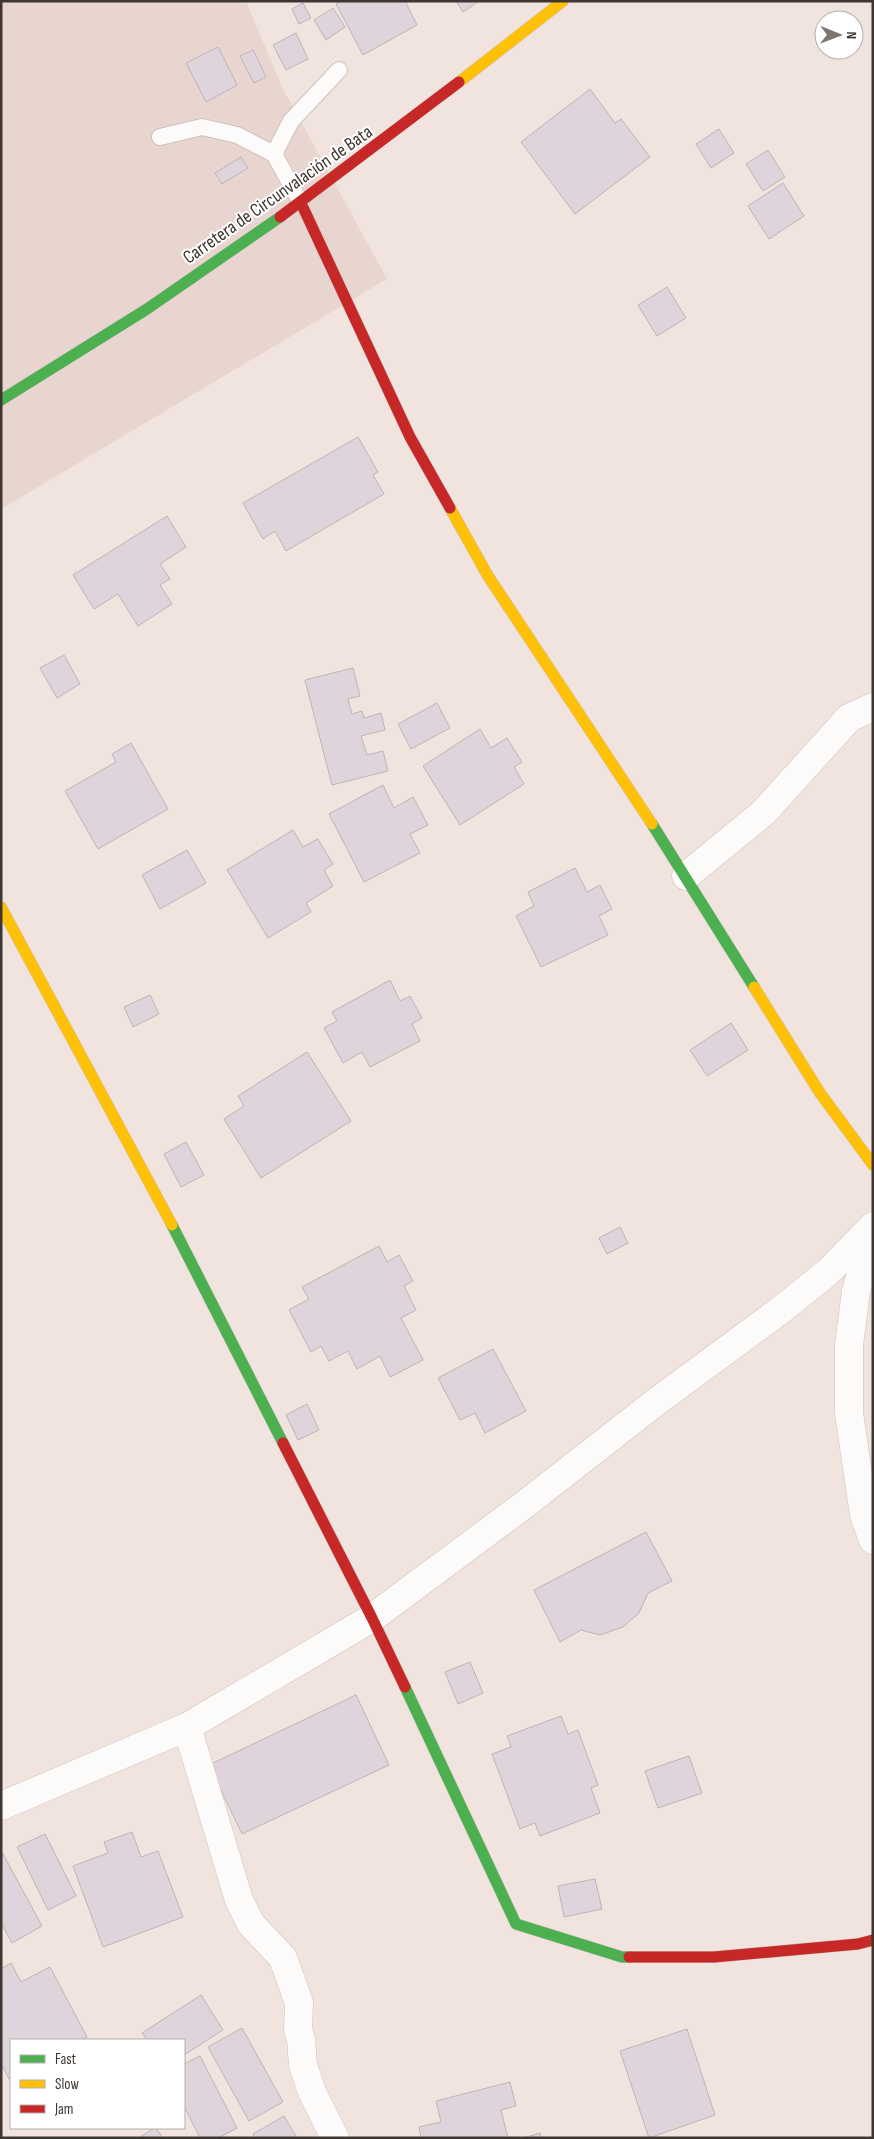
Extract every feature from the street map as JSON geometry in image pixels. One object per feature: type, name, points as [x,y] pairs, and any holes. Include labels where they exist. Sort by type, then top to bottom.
[{"type":"street","name":"Carretera de Circunvalación de Bata","points":[[1,400],[67,362],[302,203],[563,1]]},
{"type":"street","points":[[302,203],[410,437],[488,576],[686,876],[820,1092],[873,1165]]},
{"type":"street","points":[[686,876],[763,813],[849,718],[873,707]]},
{"type":"street","points":[[1,907],[146,1174],[372,1618],[516,1924],[622,1957],[714,1957],[858,1944],[873,1940]]},
{"type":"street","points":[[1,1806],[187,1727],[372,1618],[524,1505],[656,1402],[782,1309],[828,1272],[873,1226]]},
{"type":"street","points":[[873,1234],[856,1291],[849,1344],[848,1413],[864,1515],[873,1540]]},
{"type":"street","points":[[187,1727],[239,1900],[251,1924],[283,1958],[299,2003],[298,2030],[301,2039],[303,2065],[312,2092],[335,2138]]},
{"type":"lane","points":[[274,154],[291,121],[340,70]]},
{"type":"lane","points":[[160,137],[202,127],[237,135],[274,154],[302,203]]},
{"type":"shaded area","points":[[1,1],[246,1],[282,87],[387,279],[1,509]]},
{"type":"building","points":[[342,1],[405,1],[417,25],[363,55],[336,4]]},
{"type":"building","points":[[456,1],[479,1],[463,12]]},
{"type":"building","points":[[303,3],[311,18],[299,24],[292,9]]},
{"type":"building","points":[[333,8],[345,27],[326,40],[314,20]]},
{"type":"building","points":[[296,33],[308,59],[286,70],[273,45]]},
{"type":"building","points":[[218,47],[237,85],[206,102],[186,63]]},
{"type":"building","points":[[253,50],[266,77],[254,83],[240,56]]},
{"type":"building","points":[[590,89],[615,123],[621,119],[650,157],[575,214],[521,142]]},
{"type":"building","points":[[719,129],[734,153],[711,168],[696,144]]},
{"type":"building","points":[[768,150],[785,177],[763,191],[746,164]]},
{"type":"building","points":[[241,157],[248,168],[222,184],[215,173]]},
{"type":"building","points":[[783,183],[804,216],[769,239],[748,206]]},
{"type":"building","points":[[667,287],[686,318],[657,336],[638,305]]},
{"type":"building","points":[[358,437],[378,472],[373,475],[384,494],[286,551],[275,531],[263,539],[243,503]]},
{"type":"building","points":[[167,516],[186,547],[160,564],[170,579],[160,585],[172,604],[138,626],[118,594],[94,609],[73,575]]},
{"type":"building","points":[[64,655],[80,684],[57,698],[40,668]]},
{"type":"building","points":[[353,668],[360,696],[348,699],[352,714],[362,711],[364,718],[381,713],[385,730],[361,736],[367,755],[383,751],[388,771],[332,785],[305,680]]},
{"type":"building","points":[[437,703],[450,728],[411,749],[398,724]]},
{"type":"building","points":[[480,729],[491,748],[507,738],[522,762],[514,767],[524,784],[460,825],[423,766]]},
{"type":"building","points":[[131,743],[168,809],[98,849],[65,791],[116,762],[112,754]]},
{"type":"building","points":[[383,785],[394,808],[413,797],[428,825],[410,834],[420,853],[364,882],[329,814]]},
{"type":"building","points":[[293,830],[303,847],[318,839],[333,864],[324,870],[333,886],[306,903],[311,912],[268,938],[227,870]]},
{"type":"building","points":[[187,850],[206,883],[160,909],[142,875]]},
{"type":"building","points":[[575,868],[587,892],[600,885],[612,909],[599,916],[608,935],[541,967],[516,916],[534,906],[528,892]]},
{"type":"building","points":[[390,980],[400,1001],[410,996],[422,1018],[412,1024],[420,1041],[370,1067],[362,1052],[343,1063],[324,1028],[337,1021],[332,1012]]},
{"type":"building","points":[[150,995],[159,1014],[133,1027],[124,1007]]},
{"type":"building","points":[[731,1023],[748,1050],[707,1076],[690,1050]]},
{"type":"building","points":[[307,1052],[351,1121],[261,1178],[224,1119],[244,1106],[238,1096]]},
{"type":"building","points":[[186,1142],[204,1175],[181,1187],[164,1154]]},
{"type":"building","points":[[620,1227],[628,1243],[607,1254],[599,1238]]},
{"type":"building","points":[[379,1246],[387,1262],[399,1255],[413,1281],[404,1286],[416,1310],[401,1318],[423,1360],[390,1377],[380,1356],[357,1369],[348,1351],[329,1361],[321,1346],[311,1352],[289,1310],[309,1299],[302,1287]]},
{"type":"building","points":[[493,1349],[526,1411],[485,1433],[475,1413],[460,1420],[438,1378]]},
{"type":"building","points":[[307,1404],[319,1430],[298,1440],[286,1415]]},
{"type":"building","points":[[646,1532],[672,1581],[648,1593],[639,1613],[623,1627],[600,1635],[581,1630],[560,1642],[534,1590]]},
{"type":"building","points":[[470,1662],[483,1693],[458,1704],[445,1672]]},
{"type":"building","points":[[356,1695],[389,1765],[242,1834],[209,1765]]},
{"type":"building","points":[[561,1716],[568,1734],[578,1730],[598,1785],[591,1788],[600,1813],[540,1836],[535,1823],[520,1829],[492,1754],[511,1747],[507,1736]]},
{"type":"building","points":[[689,1756],[702,1793],[658,1808],[645,1771]]},
{"type":"building","points":[[132,1832],[141,1857],[158,1851],[183,1917],[103,1947],[73,1866],[108,1853],[104,1842]]},
{"type":"building","points":[[45,1834],[76,1896],[48,1910],[17,1847]]},
{"type":"building","points":[[2,1852],[42,1926],[12,1943],[1,1923]]},
{"type":"building","points":[[595,1879],[602,1909],[564,1917],[558,1886]]},
{"type":"building","points":[[11,1963],[21,1982],[50,1967],[87,2037],[83,2039],[10,2039],[9,2079],[1,2063],[1,1969]]},
{"type":"building","points":[[201,1995],[223,2030],[185,2054],[185,2039],[146,2039],[142,2033]]},
{"type":"building","points":[[242,2028],[283,2102],[249,2121],[208,2047]]},
{"type":"building","points":[[687,2029],[715,2115],[649,2138],[620,2051]]},
{"type":"building","points":[[200,2056],[237,2128],[218,2138],[200,2138],[185,2108],[185,2064]]},
{"type":"building","points":[[510,2082],[516,2106],[501,2110],[508,2138],[421,2138],[419,2127],[441,2122],[436,2101]]},
{"type":"building","points":[[284,2116],[297,2138],[255,2138],[253,2134]]},
{"type":"building","points":[[152,2129],[157,2129],[163,2138],[139,2138]]},
{"type":"building","points":[[540,2133],[541,2138],[523,2138]]},
{"type":"traffic: fast","points":[[1,400],[147,309],[280,217]]},
{"type":"traffic: fast","points":[[652,824],[754,987]]},
{"type":"traffic: fast","points":[[172,1225],[283,1443]]},
{"type":"traffic: fast","points":[[405,1687],[516,1924],[622,1957],[629,1957]]},
{"type":"traffic: slow","points":[[459,82],[563,1]]},
{"type":"traffic: slow","points":[[450,508],[488,576],[652,824]]},
{"type":"traffic: slow","points":[[1,907],[172,1225]]},
{"type":"traffic: slow","points":[[754,987],[820,1093],[873,1165]]},
{"type":"traffic: jam","points":[[280,217],[459,82]]},
{"type":"traffic: jam","points":[[301,203],[410,437],[450,508]]},
{"type":"traffic: jam","points":[[283,1443],[405,1687]]},
{"type":"traffic: jam","points":[[629,1957],[714,1957],[858,1944],[873,1940]]}]
